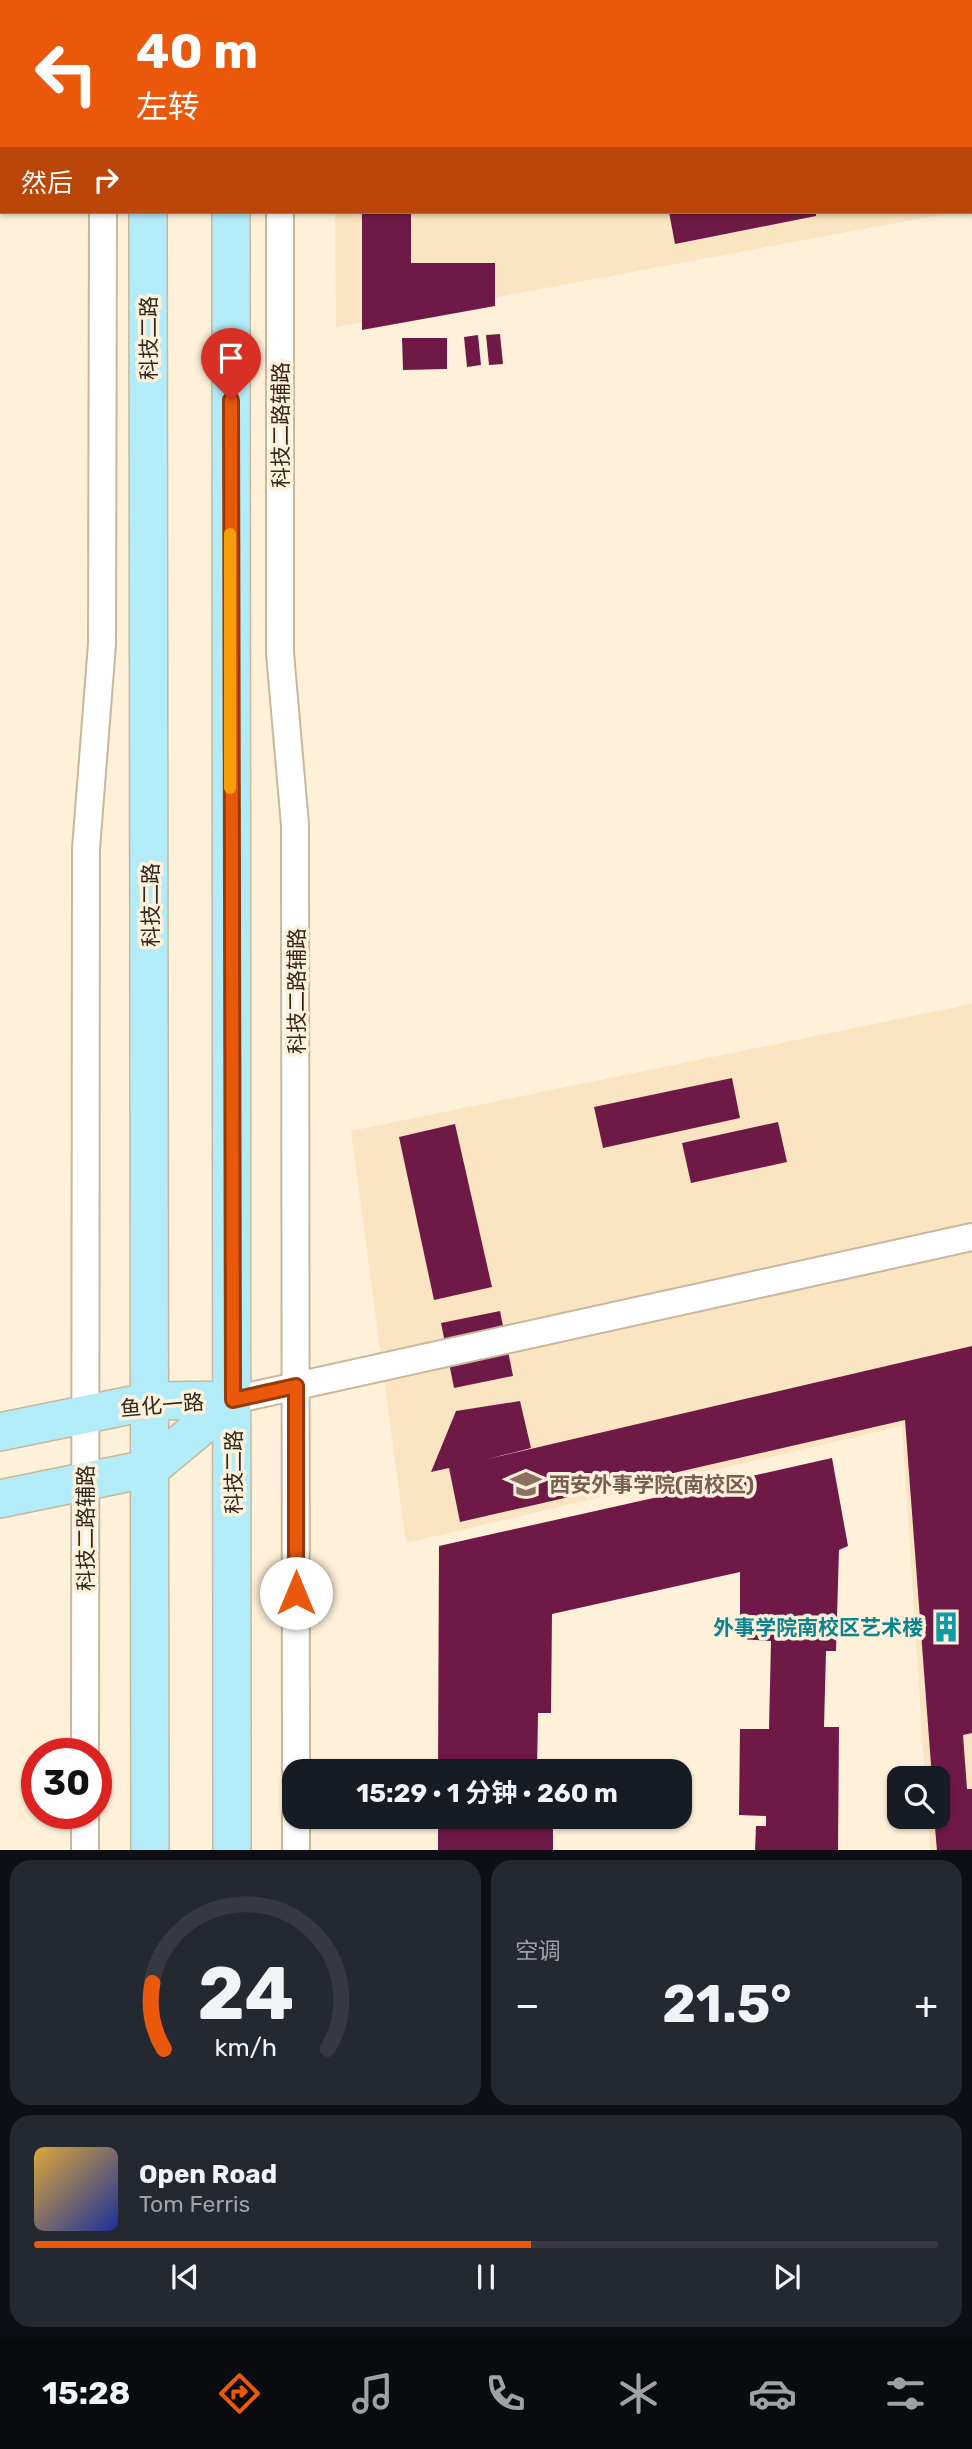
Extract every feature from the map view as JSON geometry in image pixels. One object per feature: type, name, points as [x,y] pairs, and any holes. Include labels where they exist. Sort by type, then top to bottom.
[{"type":"main road","name":"科技二路","points":[[148,214],[150,1850]]},
{"type":"main road","name":"科技二路","points":[[231,214],[232,1850]]},
{"type":"main road","name":"鱼化一路","points":[[0,1432],[151,1401],[233,1400]]},
{"type":"main road","name":"鱼化一路","points":[[0,1499],[151,1468],[233,1400]]},
{"type":"street","name":"科技二路辅路","points":[[85,1738],[86,849],[102,645],[103,214]]},
{"type":"street","name":"科技二路辅路","points":[[280,214],[280,653],[295,825],[296,1759]]},
{"type":"street","points":[[233,1400],[972,1237]]},
{"type":"street","points":[[85,1829],[85,1850]]},
{"type":"street","points":[[296,1829],[296,1850]]},
{"type":"shaded area","points":[[335,214],[944,214],[336,327]]},
{"type":"shaded area","name":"西安外事学院(南校区)","points":[[972,1004],[972,1850],[930,1850],[929,1829],[950,1829],[950,1766],[924,1766],[902,1426],[406,1543],[351,1131]]},
{"type":"building","points":[[362,214],[411,214],[411,263],[495,263],[495,306],[362,330]]},
{"type":"building","points":[[669,214],[816,214],[816,216],[675,244]]},
{"type":"building","points":[[500,334],[503,364],[489,365],[486,335]]},
{"type":"building","points":[[478,335],[481,365],[467,367],[464,337]]},
{"type":"building","points":[[402,338],[447,338],[447,369],[403,370]]},
{"type":"building","points":[[732,1078],[740,1118],[603,1148],[594,1107]]},
{"type":"building","points":[[778,1122],[787,1162],[691,1183],[682,1143]]},
{"type":"building","points":[[455,1124],[492,1287],[434,1300],[399,1137]]},
{"type":"building","points":[[500,1311],[513,1376],[454,1388],[441,1323]]},
{"type":"building","name":"外事学院南校区艺术楼","points":[[972,1346],[972,1733],[963,1735],[967,1789],[972,1789],[972,1850],[937,1850],[935,1829],[950,1829],[950,1766],[931,1766],[905,1420],[460,1522],[449,1468],[431,1472],[456,1411],[520,1401],[531,1448],[488,1459]]},
{"type":"building","points":[[832,1458],[848,1546],[839,1550],[836,1651],[826,1651],[824,1727],[839,1727],[838,1850],[755,1850],[756,1826],[766,1826],[766,1816],[739,1815],[740,1729],[769,1729],[771,1641],[740,1639],[740,1572],[552,1614],[551,1713],[538,1713],[537,1759],[438,1759],[439,1546]]},
{"type":"building","points":[[438,1829],[553,1829],[553,1850],[438,1850]]},
{"type":"slow traffic","points":[[230,534],[230,788]]},
{"type":"place","name":"西安外事学院(南校区)","points":[[526,1484]]},
{"type":"place","name":"外事学院南校区艺术楼","points":[[946,1627]]},
{"type":"route","points":[[231,400],[233,1400],[296,1386],[296,1593]]}]
